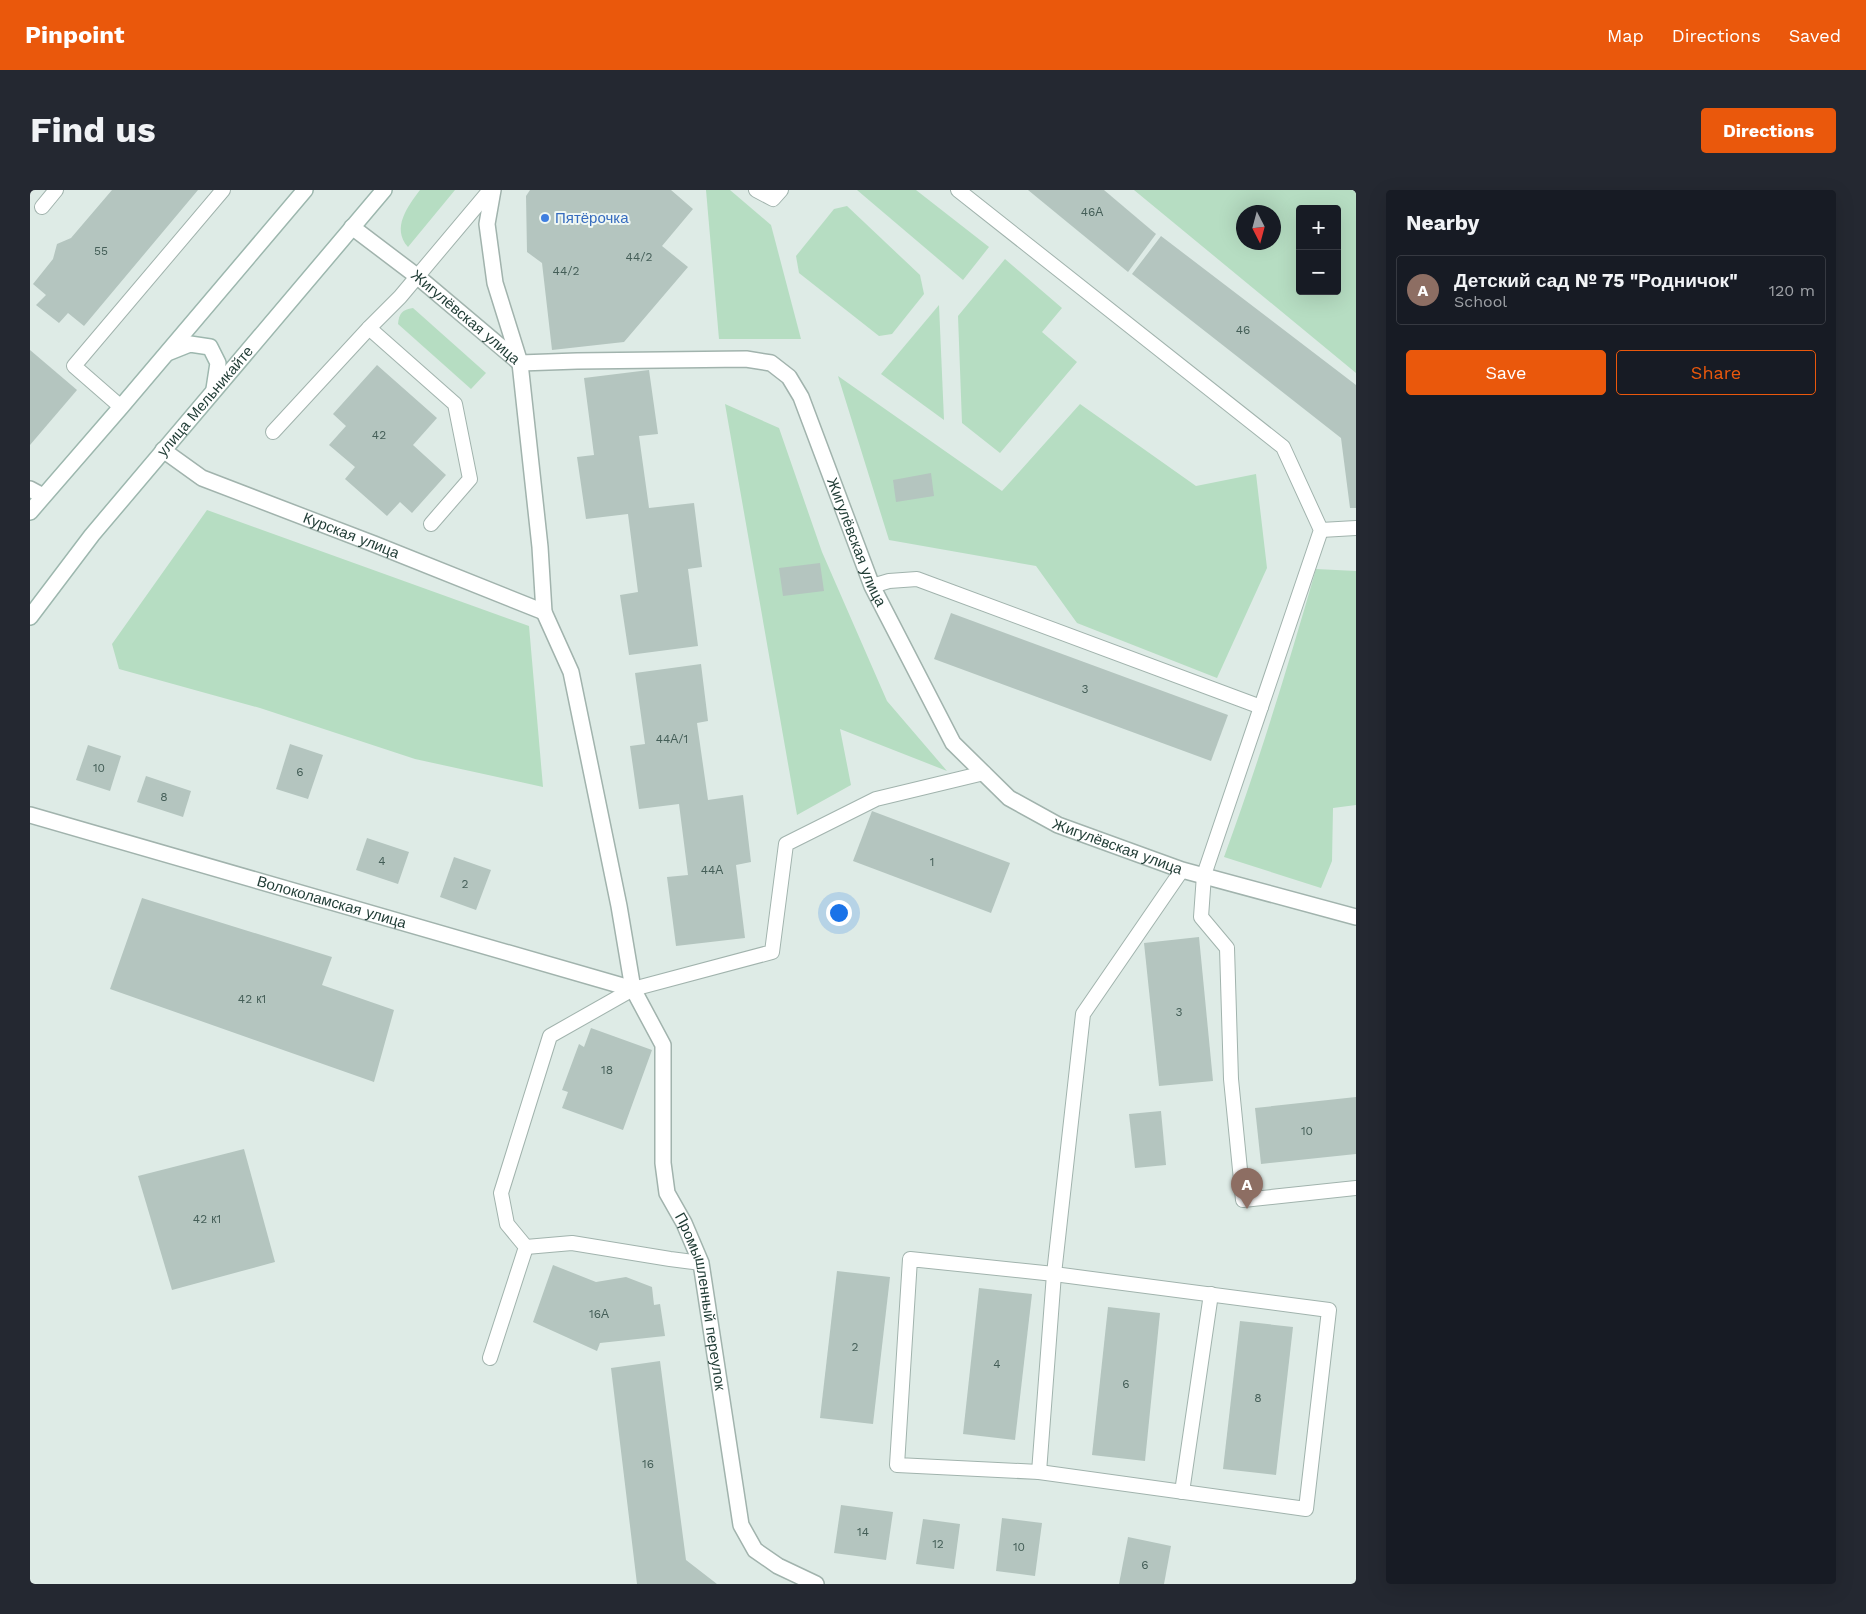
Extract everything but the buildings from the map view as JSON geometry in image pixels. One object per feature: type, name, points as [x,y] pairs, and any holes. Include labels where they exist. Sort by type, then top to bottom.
[{"type":"street","points":[[30,512],[37,492],[121,407],[305,190]]},
{"type":"street","name":"улица Мельникайте","points":[[30,617],[92,535],[384,190]]},
{"type":"street","points":[[492,190],[487,224],[495,283],[520,363],[540,547],[544,612]]},
{"type":"street","name":"Жигулёвская улица","points":[[352,227],[418,277],[520,363],[737,359],[771,362],[788,377],[801,397],[872,586],[953,743],[1010,798],[1058,825],[1182,870],[1356,917]]},
{"type":"street","points":[[166,354],[190,344],[210,347],[218,362],[214,389]]},
{"type":"street","name":"Курская улица","points":[[163,450],[202,478],[383,547],[544,612]]},
{"type":"street","name":"Промышленный переулок","points":[[544,612],[572,672],[617,896],[633,989],[664,1045],[663,1162],[667,1193],[684,1223],[701,1263],[741,1525],[754,1550],[778,1566],[816,1584]]},
{"type":"street","name":"Волоколамская улица","points":[[30,815],[633,989]]},
{"type":"lane","points":[[42,206],[56,190]]},
{"type":"lane","points":[[121,407],[74,366],[223,190]]},
{"type":"lane","points":[[273,432],[418,277],[492,190]]},
{"type":"lane","points":[[756,190],[773,199],[781,190]]},
{"type":"lane","points":[[958,190],[1283,447],[1321,530],[1204,875],[1201,917],[1226,948],[1232,1080],[1243,1200],[1356,1188]]},
{"type":"lane","points":[[369,328],[455,404],[470,479],[431,524]]},
{"type":"lane","points":[[1321,530],[1356,528]]},
{"type":"lane","points":[[872,586],[889,581],[918,579],[1261,707]]},
{"type":"lane","points":[[526,1247],[507,1224],[500,1193],[550,1036],[633,989],[772,952],[786,844],[876,799],[984,773]]},
{"type":"lane","points":[[1039,1472],[1054,1274],[1083,1014],[1182,870]]},
{"type":"lane","points":[[526,1247],[572,1243],[670,1260],[701,1263]]},
{"type":"lane","points":[[490,1358],[526,1247]]},
{"type":"lane","points":[[910,1259],[1054,1274],[1211,1294],[1329,1310],[1306,1508],[1039,1472],[897,1466],[910,1259]]},
{"type":"lane","points":[[1182,1492],[1211,1294]]},
{"type":"green space","points":[[420,190],[455,190],[408,247],[403,240],[401,225],[406,210]]},
{"type":"green space","points":[[706,190],[730,190],[771,225],[801,339],[719,339]]},
{"type":"green space","points":[[857,190],[916,190],[989,247],[963,280]]},
{"type":"green space","points":[[1134,190],[1356,190],[1356,373]]},
{"type":"green space","points":[[847,206],[920,275],[924,294],[892,334],[879,336],[799,273],[796,256],[834,209]]},
{"type":"green space","points":[[1005,259],[1062,308],[1042,332],[1077,362],[1000,453],[962,423],[958,316]]},
{"type":"green space","points":[[939,305],[944,420],[881,374]]},
{"type":"green space","points":[[413,308],[486,373],[471,389],[398,324],[402,313]]},
{"type":"green space","points":[[838,376],[1002,491],[1080,404],[1196,486],[1256,474],[1267,568],[1217,678],[1077,623],[1036,566],[889,540]]},
{"type":"green space","points":[[725,404],[779,428],[822,552],[887,701],[947,771],[840,729],[851,785],[797,815]]},
{"type":"green space","points":[[207,510],[529,626],[543,787],[415,759],[260,708],[119,669],[112,644]]},
{"type":"green space","points":[[1316,569],[1356,571],[1356,805],[1333,808],[1332,861],[1321,888],[1224,857],[1273,714]]},
{"type":"place","name":"Пятёрочка","points":[[545,218]]},
{"type":"place","name":"Детский сад № 75 \"Родничок\"","points":[[1247,1209]]}]
